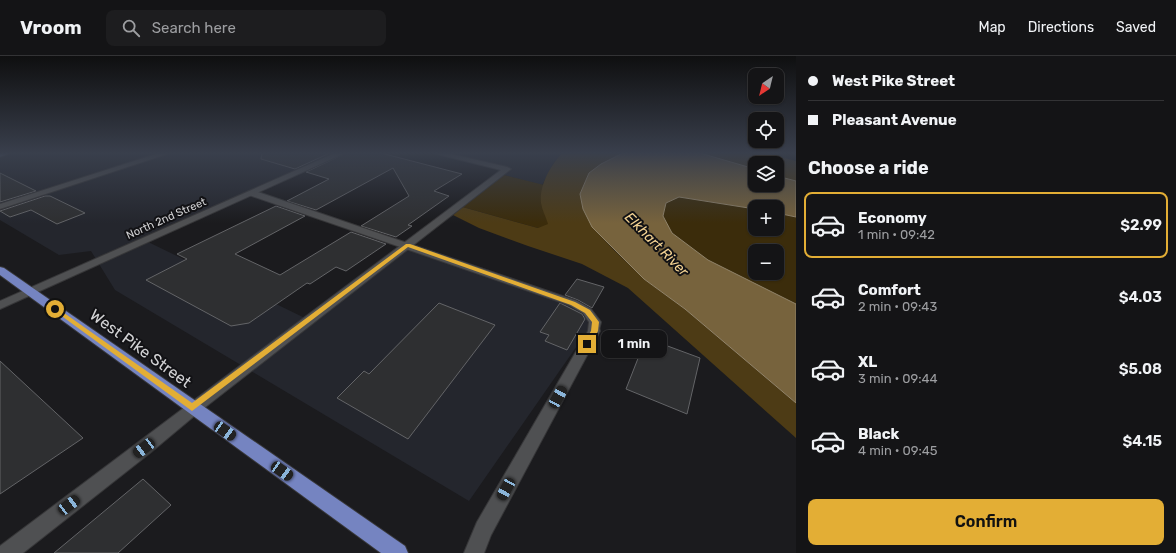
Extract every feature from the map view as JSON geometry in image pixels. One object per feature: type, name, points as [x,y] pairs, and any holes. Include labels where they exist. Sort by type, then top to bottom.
[{"type":"highway","name":"West Pike Street","points":[[0,270],[192,408],[398,553]]},
{"type":"street","name":"North 2nd Street","points":[[0,305],[290,176]]},
{"type":"street","points":[[7,553],[144,448],[192,408],[498,176]]},
{"type":"street","points":[[474,553],[484,529],[594,331]]},
{"type":"lane","points":[[0,207],[96,176]]},
{"type":"lane","points":[[252,193],[408,245],[573,303],[587,311],[596,322],[594,331]]},
{"type":"shaded area","points":[[0,176],[287,176],[144,240],[313,322],[408,248],[568,305],[583,313],[590,322],[588,330],[469,501],[115,290],[91,251],[59,255],[0,220]]},
{"type":"shaded area","points":[[497,176],[509,176],[580,194],[583,209],[592,227],[538,228],[459,206]]},
{"type":"shaded area","points":[[508,176],[547,176],[542,185]]},
{"type":"shaded area","points":[[547,176],[588,176],[580,194],[592,227],[644,279],[685,309],[796,403],[796,438],[628,288],[582,264],[479,228],[449,213],[459,206],[538,228],[548,224],[541,203],[544,182]]},
{"type":"shaded area","points":[[784,176],[796,176],[796,181],[784,178]]},
{"type":"shaded area","points":[[679,197],[748,208],[748,236],[784,236],[784,214],[796,217],[796,304],[748,280],[708,260],[672,233],[663,216],[666,203]]},
{"type":"water","name":"Elkhart River","points":[[588,176],[748,176],[748,192],[784,192],[784,178],[796,181],[796,217],[784,214],[784,200],[748,200],[748,208],[679,197],[666,203],[663,216],[672,233],[708,260],[796,304],[796,403],[685,309],[644,279],[592,227],[583,209],[580,194]]},
{"type":"building","points":[[0,176],[6,176],[36,191],[0,202]]},
{"type":"building","points":[[320,176],[378,176],[316,210],[287,201],[329,179]]},
{"type":"building","points":[[398,176],[458,176],[434,191],[449,196],[408,225],[412,226],[396,237],[361,226],[409,196]]},
{"type":"building","points":[[45,196],[50,196],[85,213],[57,224],[31,210],[10,217],[0,211]]},
{"type":"building","points":[[276,206],[305,216],[235,254],[280,275],[351,232],[386,244],[346,271],[336,267],[310,284],[307,283],[249,323],[231,326],[146,280],[187,259],[177,254]]},
{"type":"building","points":[[577,279],[604,287],[592,308],[565,295]]},
{"type":"building","points":[[439,303],[495,325],[408,439],[337,398],[364,371],[369,374]]},
{"type":"building","points":[[560,303],[582,314],[585,319],[567,350],[545,341],[549,335],[540,332]]},
{"type":"building","points":[[646,338],[700,358],[687,414],[626,389]]},
{"type":"building","points":[[0,361],[83,438],[0,494]]},
{"type":"building","points":[[143,479],[171,505],[118,553],[54,553]]},
{"type":"route","points":[[55,309],[192,408],[408,245],[573,303],[587,311],[596,322],[594,331],[587,344]]}]
